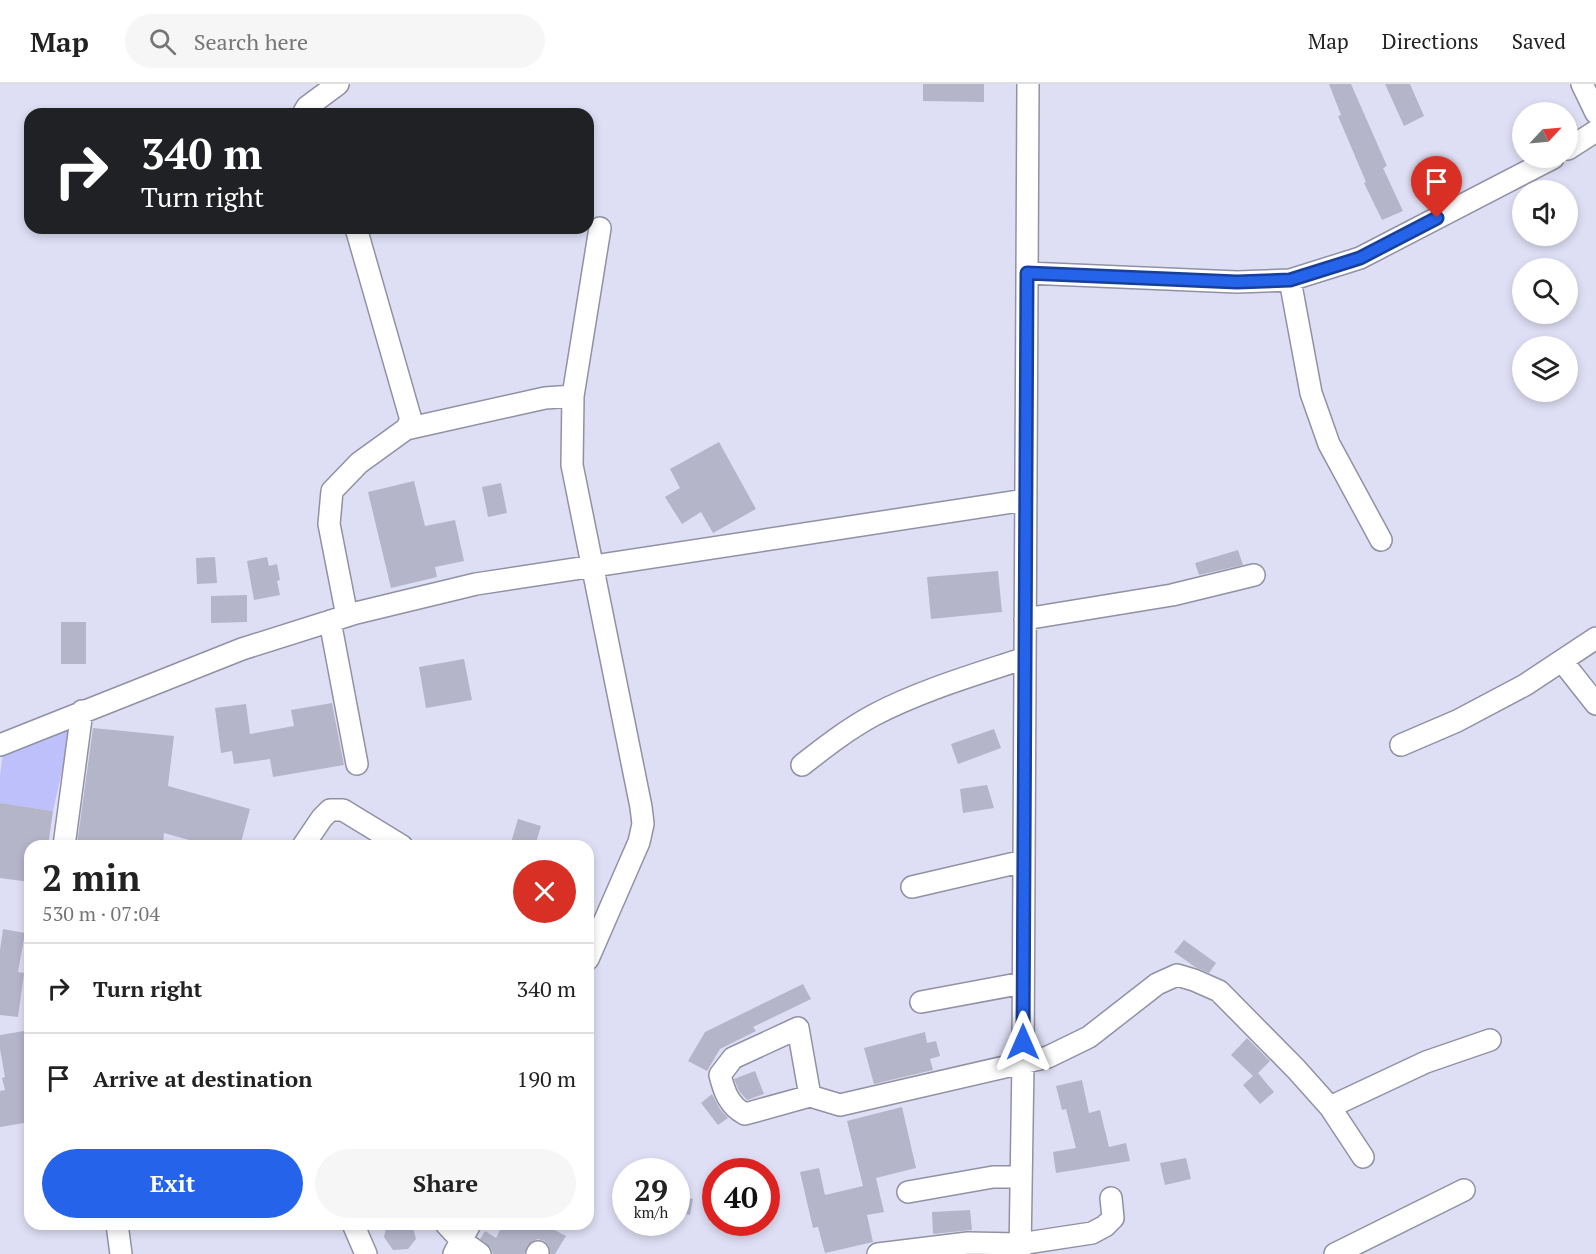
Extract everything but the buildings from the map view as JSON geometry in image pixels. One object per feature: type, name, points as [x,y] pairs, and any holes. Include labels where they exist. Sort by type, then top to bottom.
[{"type":"street","points":[[306,108],[338,84]]},
{"type":"street","points":[[1020,1249],[1028,84]]},
{"type":"street","points":[[1582,84],[1596,113]]},
{"type":"street","points":[[1578,143],[1596,131]]},
{"type":"street","points":[[1027,273],[1237,282],[1290,280],[1360,258],[1534,168]]},
{"type":"street","points":[[594,944],[639,842],[643,824],[572,465],[573,396],[600,228]]},
{"type":"street","points":[[358,234],[411,420],[406,429]]},
{"type":"street","points":[[1290,280],[1311,393],[1329,444],[1381,540]]},
{"type":"street","points":[[357,764],[329,524],[332,491],[359,463],[406,429],[545,398],[573,396]]},
{"type":"street","points":[[0,745],[242,649],[339,619],[476,584],[1026,500]]},
{"type":"street","points":[[1025,620],[1172,594],[1254,575]]},
{"type":"street","points":[[1401,746],[1506,696],[1596,638]]},
{"type":"street","points":[[802,765],[838,738],[918,694],[1025,658]]},
{"type":"street","points":[[1562,661],[1596,704]]},
{"type":"street","points":[[65,840],[82,711]]},
{"type":"street","points":[[307,840],[330,810],[343,810],[392,840]]},
{"type":"street","points":[[912,887],[1024,861]]},
{"type":"street","points":[[810,1096],[798,1028],[733,1058],[720,1075],[723,1089],[735,1109],[745,1114],[810,1096],[840,1105],[1047,1057],[1089,1037],[1157,984],[1177,975],[1219,991],[1330,1107],[1363,1157]]},
{"type":"street","points":[[921,1002],[1023,983]]},
{"type":"street","points":[[1330,1107],[1426,1062],[1490,1041]]},
{"type":"street","points":[[908,1192],[993,1177],[1021,1177]]},
{"type":"street","points":[[1335,1254],[1464,1190]]},
{"type":"street","points":[[878,1254],[968,1244],[1020,1249],[1092,1233],[1105,1226],[1113,1218],[1111,1198]]},
{"type":"street","points":[[118,1230],[121,1254]]},
{"type":"street","points":[[356,1230],[366,1254]]},
{"type":"street","points":[[462,1240],[480,1254]]},
{"type":"shaded area","points":[[62,721],[71,730],[53,811],[0,803],[0,775],[4,748]]},
{"type":"route","points":[[1023,1042],[1027,273],[1237,282],[1290,280],[1360,258],[1437,218]]}]
